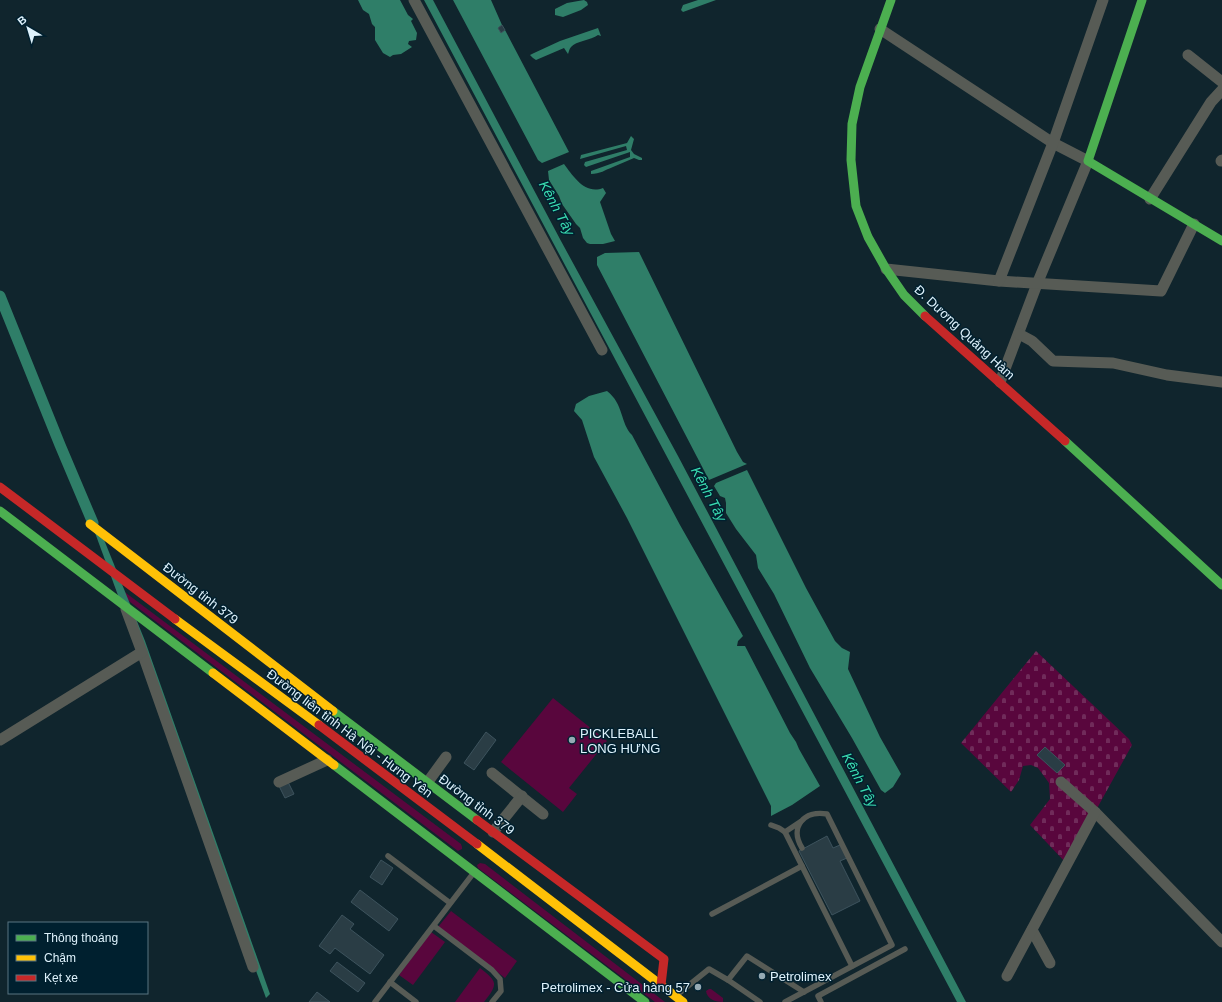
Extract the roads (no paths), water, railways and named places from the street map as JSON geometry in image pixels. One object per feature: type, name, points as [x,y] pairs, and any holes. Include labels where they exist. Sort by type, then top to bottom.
[{"type":"main road","name":"Đ. Dương Quảng Hàm","points":[[891,0],[860,87],[852,124],[851,160],[856,206],[868,237],[886,269],[904,295],[1222,585]]},
{"type":"main road","points":[[1142,0],[1088,161],[1222,241]]},
{"type":"main road","name":"Đường liên tỉnh Hà Nội - Hưng Yên","points":[[0,487],[121,579],[249,660],[421,790],[479,846],[683,1002]]},
{"type":"main road","name":"Đường liên tỉnh Hà Nội - Hưng Yên","points":[[0,511],[327,760],[479,846]]},
{"type":"main road","name":"Đường tỉnh 379","points":[[90,524],[113,542],[127,561],[249,660],[421,790],[479,846],[664,959],[661,985]]},
{"type":"main road","points":[[121,579],[127,561]]},
{"type":"main road","name":"Đường liên tỉnh Hà Nội - Hưng Yên","points":[[479,846],[475,872],[645,1002]]},
{"type":"street","points":[[414,0],[602,350]]},
{"type":"street","points":[[999,281],[1053,143],[1103,0]]},
{"type":"street","points":[[880,29],[1053,143],[1088,161],[1000,382]]},
{"type":"street","points":[[1188,55],[1222,82]]},
{"type":"street","points":[[1150,199],[1211,102],[1222,90]]},
{"type":"street","points":[[886,269],[999,281],[1161,291],[1194,224]]},
{"type":"street","points":[[1019,334],[1032,341],[1053,361],[1113,363],[1167,375],[1222,382]]},
{"type":"street","points":[[125,607],[253,967]]},
{"type":"street","points":[[0,740],[142,652]]},
{"type":"street","points":[[421,790],[446,757]]},
{"type":"street","points":[[279,782],[327,760]]},
{"type":"street","points":[[492,773],[543,814]]},
{"type":"street","points":[[1061,782],[1095,812],[1222,942]]},
{"type":"street","points":[[479,846],[522,796]]},
{"type":"street","points":[[1007,976],[1095,812]]},
{"type":"street","points":[[1032,930],[1050,963]]},
{"type":"lane","points":[[785,832],[812,814],[827,814],[892,945],[785,1002]]},
{"type":"lane","points":[[801,822],[797,835],[798,842],[802,848]]},
{"type":"lane","points":[[771,825],[785,832],[852,966]]},
{"type":"lane","points":[[388,856],[450,904]]},
{"type":"lane","points":[[712,914],[802,866]]},
{"type":"lane","points":[[375,1002],[475,872]]},
{"type":"lane","points":[[434,926],[492,970],[500,979],[501,990],[492,1002]]},
{"type":"lane","points":[[821,1002],[818,996],[905,949]]},
{"type":"lane","points":[[728,980],[747,956],[804,992]]},
{"type":"lane","points":[[676,996],[709,969],[760,1002]]},
{"type":"lane","points":[[390,982],[416,1002]]},
{"type":"waterway","points":[[0,296],[93,523]]},
{"type":"place","name":"PICKLEBALL LONG HƯNG","points":[[572,740]]},
{"type":"place","name":"Petrolimex","points":[[762,976]]},
{"type":"place","name":"Petrolimex - Cửa hàng 57","points":[[698,987]]},
{"type":"water label","name":"Kênh Tây","points":[[557,208]]},
{"type":"water label","name":"Kênh Tây","points":[[709,494]]},
{"type":"water label","name":"Kênh Tây","points":[[860,780]]}]
